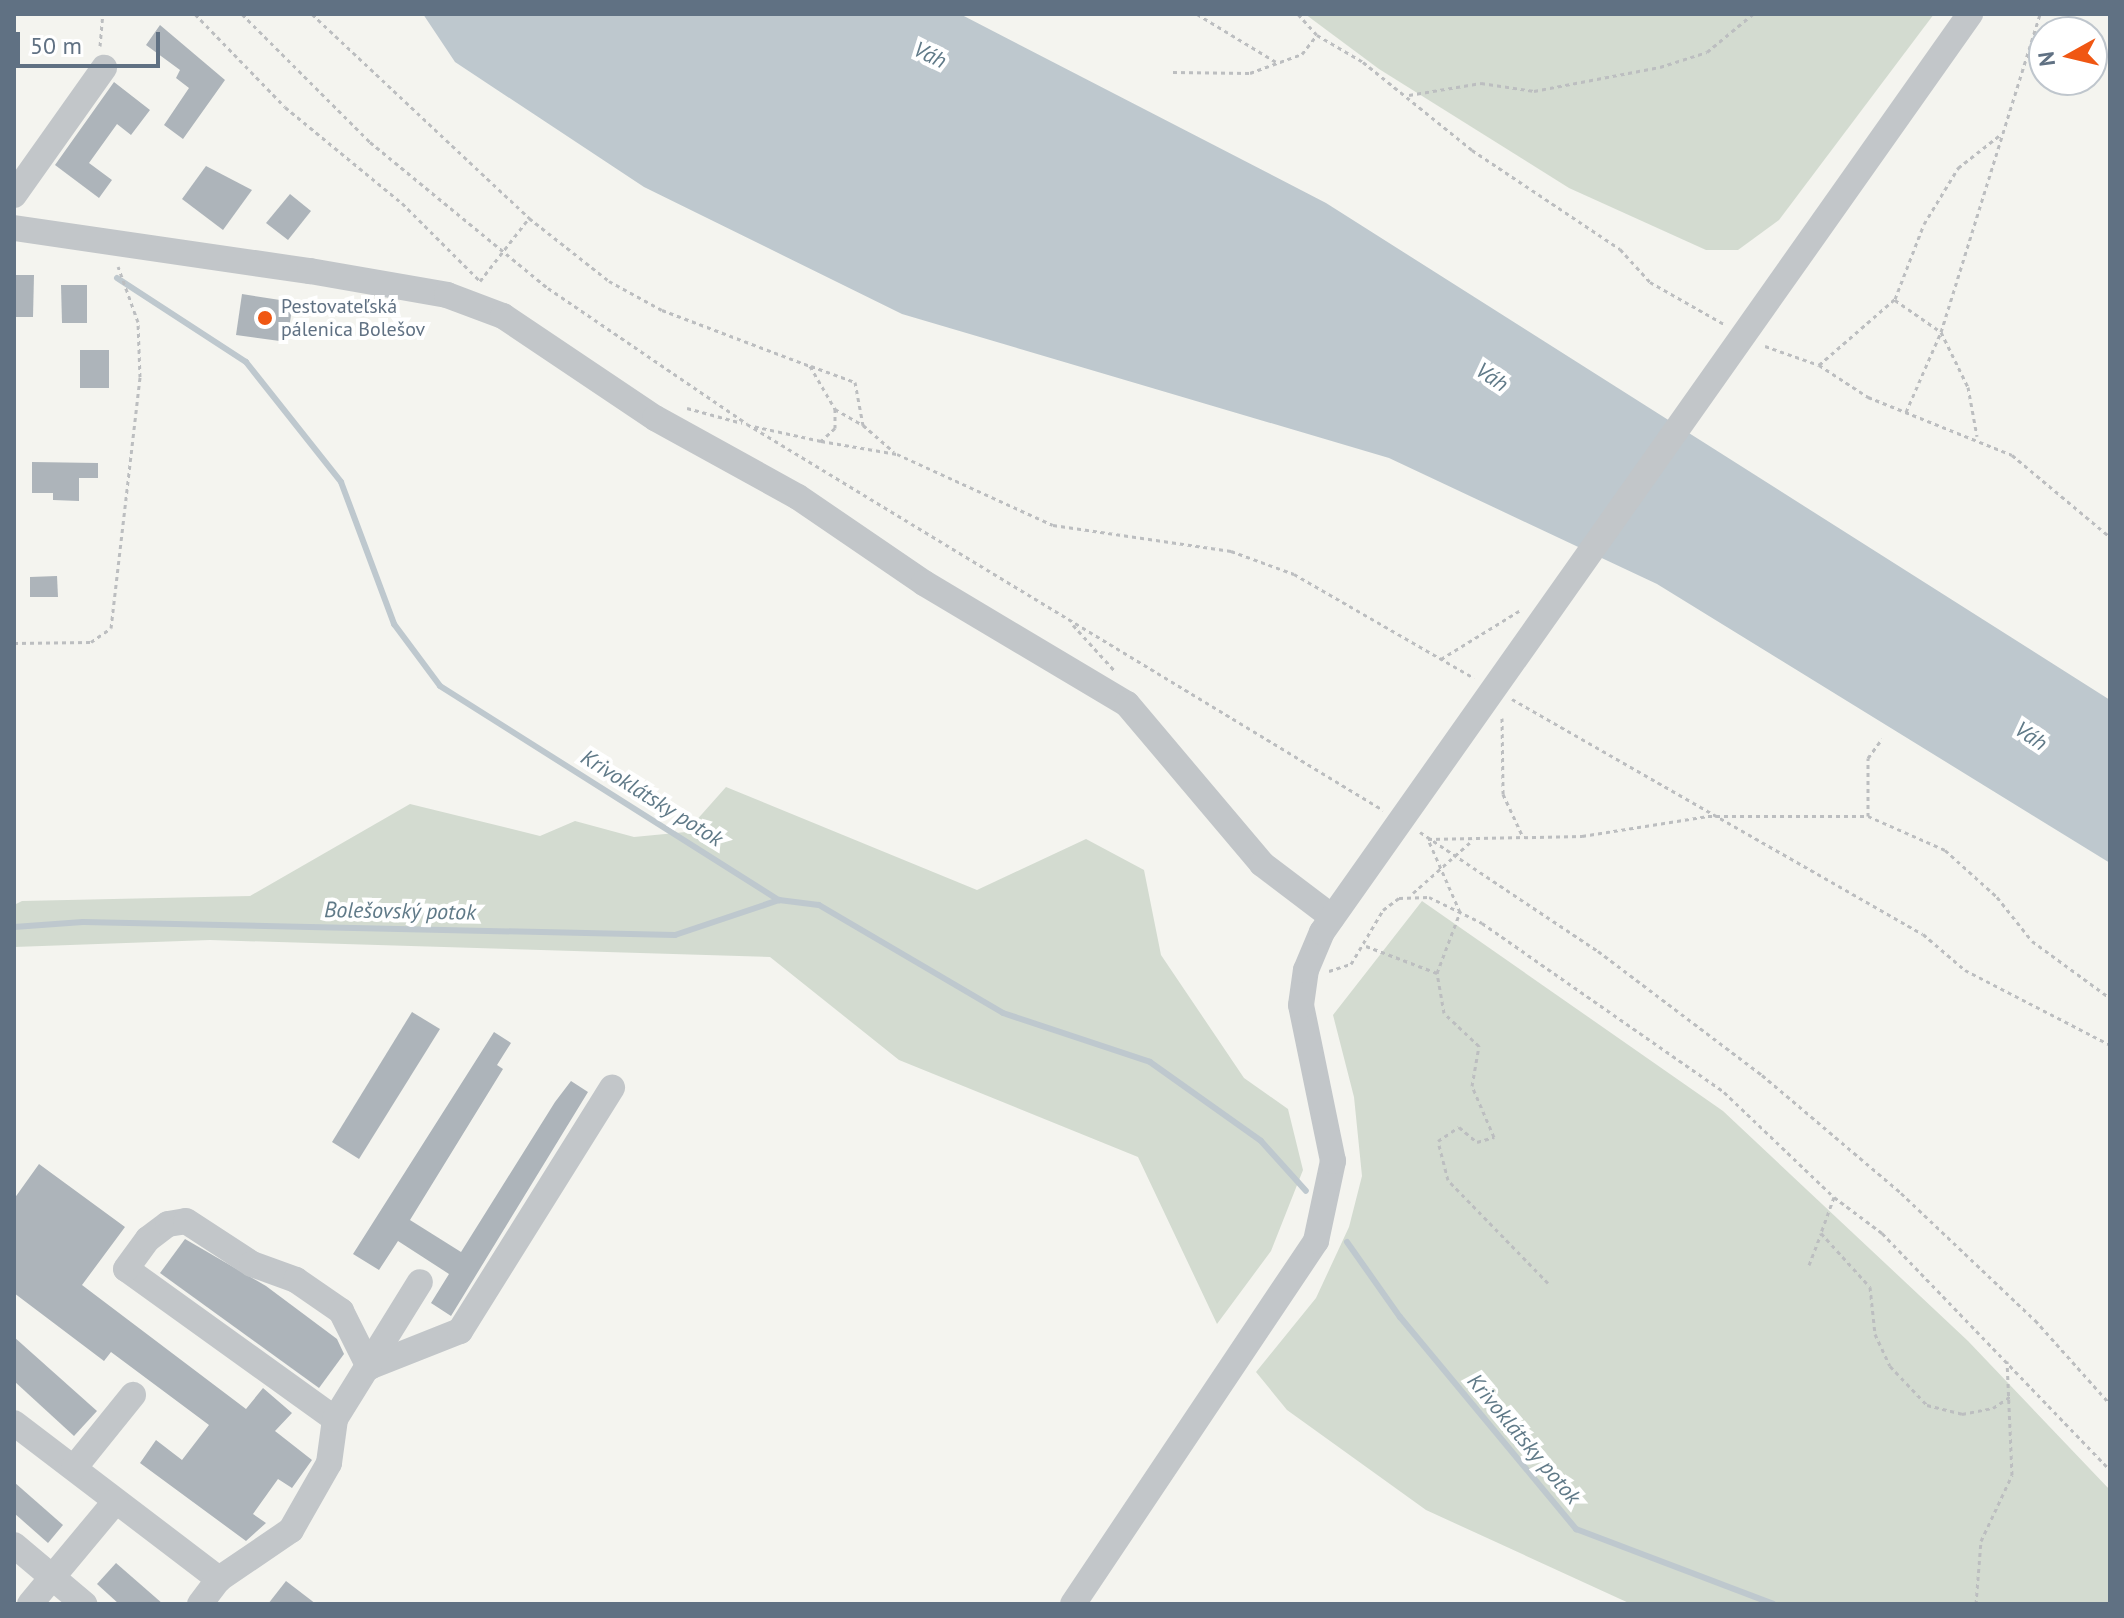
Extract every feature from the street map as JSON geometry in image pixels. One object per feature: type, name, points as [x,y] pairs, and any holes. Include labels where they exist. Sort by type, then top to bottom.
[{"type":"street","points":[[1073,1604],[1304,1263],[1326,1214],[1333,1161],[1302,1032],[1306,970],[1332,917],[1970,14]]},
{"type":"street","points":[[14,195],[104,68]]},
{"type":"street","points":[[14,228],[101,239],[447,295],[503,316],[655,418],[798,497],[924,583],[1127,704],[1262,864],[1332,917]]},
{"type":"street","points":[[369,1367],[460,1331],[612,1088]]},
{"type":"street","points":[[335,1419],[126,1269],[148,1239],[168,1224],[186,1221],[341,1311],[369,1367]]},
{"type":"street","points":[[200,1604],[219,1579],[291,1530],[329,1463],[335,1419],[420,1282]]},
{"type":"street","points":[[74,1468],[133,1395]]},
{"type":"street","points":[[14,1423],[219,1579]]},
{"type":"street","points":[[30,1604],[115,1502]]},
{"type":"street","points":[[14,1545],[84,1604]]},
{"type":"path","points":[[242,14],[370,142],[503,254],[747,424],[1402,822],[1598,951],[1762,1075],[1901,1193],[2035,1320],[2110,1404]]},
{"type":"path","points":[[312,14],[529,218],[637,299],[855,382],[863,425]]},
{"type":"path","points":[[1197,14],[1278,63]]},
{"type":"path","points":[[1298,14],[1317,35],[1407,95],[1495,167],[1620,249],[1650,282],[1733,329]]},
{"type":"path","points":[[1407,95],[1481,83],[1534,91],[1660,67],[1707,52],[1753,14]]},
{"type":"path","points":[[1906,412],[1941,332],[2040,14]]},
{"type":"path","points":[[198,16],[285,107],[402,203],[480,281],[529,218]]},
{"type":"path","points":[[1173,72],[1250,73],[1302,54],[1317,35]]},
{"type":"path","points":[[1819,365],[1895,299],[1924,224],[1958,168],[2000,135]]},
{"type":"path","points":[[14,643],[91,642],[111,628],[140,377],[131,297],[101,239]]},
{"type":"path","points":[[1895,299],[1941,332],[1968,387],[1977,436]]},
{"type":"path","points":[[1761,345],[1819,365],[1868,397],[1977,436],[2044,477],[2090,525],[2110,537]]},
{"type":"path","points":[[810,366],[835,409],[863,425],[897,454]]},
{"type":"path","points":[[655,418],[678,406],[821,441],[835,428],[835,409]]},
{"type":"path","points":[[1441,659],[1526,608]]},
{"type":"path","points":[[1064,618],[1111,665],[1127,704]]},
{"type":"path","points":[[1501,712],[1503,794],[1523,837]]},
{"type":"path","points":[[1868,816],[1868,758],[1882,739]]},
{"type":"path","points":[[1428,839],[1582,836],[1708,816],[1868,816],[1945,850],[1997,897],[2032,941],[2110,998]]},
{"type":"path","points":[[1428,839],[1460,912],[1437,973],[1444,1013],[1479,1046],[1472,1086],[1494,1137],[1477,1142],[1459,1127],[1438,1141],[1448,1180],[1548,1283]]},
{"type":"path","points":[[1306,970],[1338,969],[1366,946],[1383,910],[1412,894],[1452,854],[1473,840]]},
{"type":"path","points":[[1412,894],[1460,912],[1724,1092],[1834,1197],[1882,1233],[2110,1470]]},
{"type":"path","points":[[1366,946],[1437,973]]},
{"type":"path","points":[[1809,1265],[1834,1197]]},
{"type":"path","points":[[1821,1233],[1870,1287],[1875,1334],[1890,1366],[1927,1405],[1962,1414],[1993,1408],[2012,1395]]},
{"type":"path","points":[[1976,1604],[1981,1541],[2012,1475],[2012,1395],[2007,1361]]},
{"type":"shaded area","points":[[1305,14],[1934,14],[1779,220],[1738,250],[1706,250],[1569,188],[1379,69]]},
{"type":"shaded area","points":[[726,787],[977,890],[1086,839],[1144,870],[1161,955],[1244,1078],[1288,1109],[1303,1170],[1271,1251],[1217,1324],[1138,1157],[899,1060],[770,957],[210,940],[14,947],[14,905],[22,901],[250,896],[410,804],[540,836],[575,821],[634,837],[686,832]]},
{"type":"shaded area","points":[[1422,901],[1723,1111],[1968,1341],[2110,1490],[2110,1604],[1631,1604],[1426,1510],[1287,1410],[1256,1372],[1316,1298],[1349,1227],[1362,1176],[1354,1097],[1333,1015]]},
{"type":"water","name":"Váh","points":[[423,14],[960,14],[1326,203],[2110,700],[2110,863],[1657,584],[1389,458],[902,314],[644,187],[455,62]]},
{"type":"building","points":[[160,25],[225,80],[183,139],[164,125],[189,88],[176,78],[180,70],[146,45]]},
{"type":"building","points":[[114,82],[150,110],[131,135],[117,124],[89,163],[112,180],[99,198],[55,165]]},
{"type":"building","points":[[206,166],[252,190],[223,230],[182,199]]},
{"type":"building","points":[[290,194],[311,211],[288,240],[266,223]]},
{"type":"building","points":[[14,275],[34,275],[33,317],[14,317]]},
{"type":"building","points":[[61,285],[87,285],[87,323],[62,323]]},
{"type":"building","name":"Pestovateľská pálenica Bolešov","points":[[242,294],[293,302],[287,342],[236,335]]},
{"type":"building","points":[[80,350],[109,350],[109,388],[80,388]]},
{"type":"building","points":[[32,462],[98,463],[98,478],[79,478],[79,501],[53,500],[53,493],[32,493]]},
{"type":"building","points":[[57,576],[58,597],[30,597],[30,577]]},
{"type":"building","points":[[412,1012],[440,1029],[359,1159],[332,1142]]},
{"type":"building","points":[[494,1032],[511,1043],[497,1065],[503,1069],[410,1220],[461,1252],[571,1081],[588,1092],[451,1316],[431,1303],[449,1274],[398,1241],[379,1270],[353,1254]]},
{"type":"building","points":[[39,1164],[125,1227],[82,1285],[246,1409],[263,1388],[292,1413],[275,1431],[312,1460],[292,1488],[278,1479],[253,1514],[266,1523],[246,1541],[140,1463],[156,1440],[182,1460],[209,1425],[111,1352],[104,1361],[14,1293],[14,1199]]},
{"type":"building","points":[[185,1239],[266,1286],[337,1339],[344,1354],[319,1388],[160,1273]]},
{"type":"building","points":[[14,1337],[97,1411],[74,1436],[14,1381]]},
{"type":"building","points":[[14,1482],[63,1525],[48,1543],[14,1513]]},
{"type":"building","points":[[116,1563],[163,1604],[119,1604],[97,1584]]},
{"type":"building","points":[[286,1581],[316,1604],[268,1604]]},
{"type":"waterway","name":"Krivoklátsky potok","points":[[117,278],[246,362],[341,482],[394,624],[440,686],[779,900],[819,905],[1003,1013],[1150,1062],[1261,1141],[1306,1191]]},
{"type":"waterway","name":"Bolešovský potok","points":[[14,927],[83,922],[675,935],[779,900]]},
{"type":"waterway","name":"Krivoklátsky potok","points":[[1347,1242],[1400,1317],[1576,1529],[1773,1604]]},
{"type":"place","name":"Pestovateľská pálenica Bolešov","points":[[265,318]]}]
